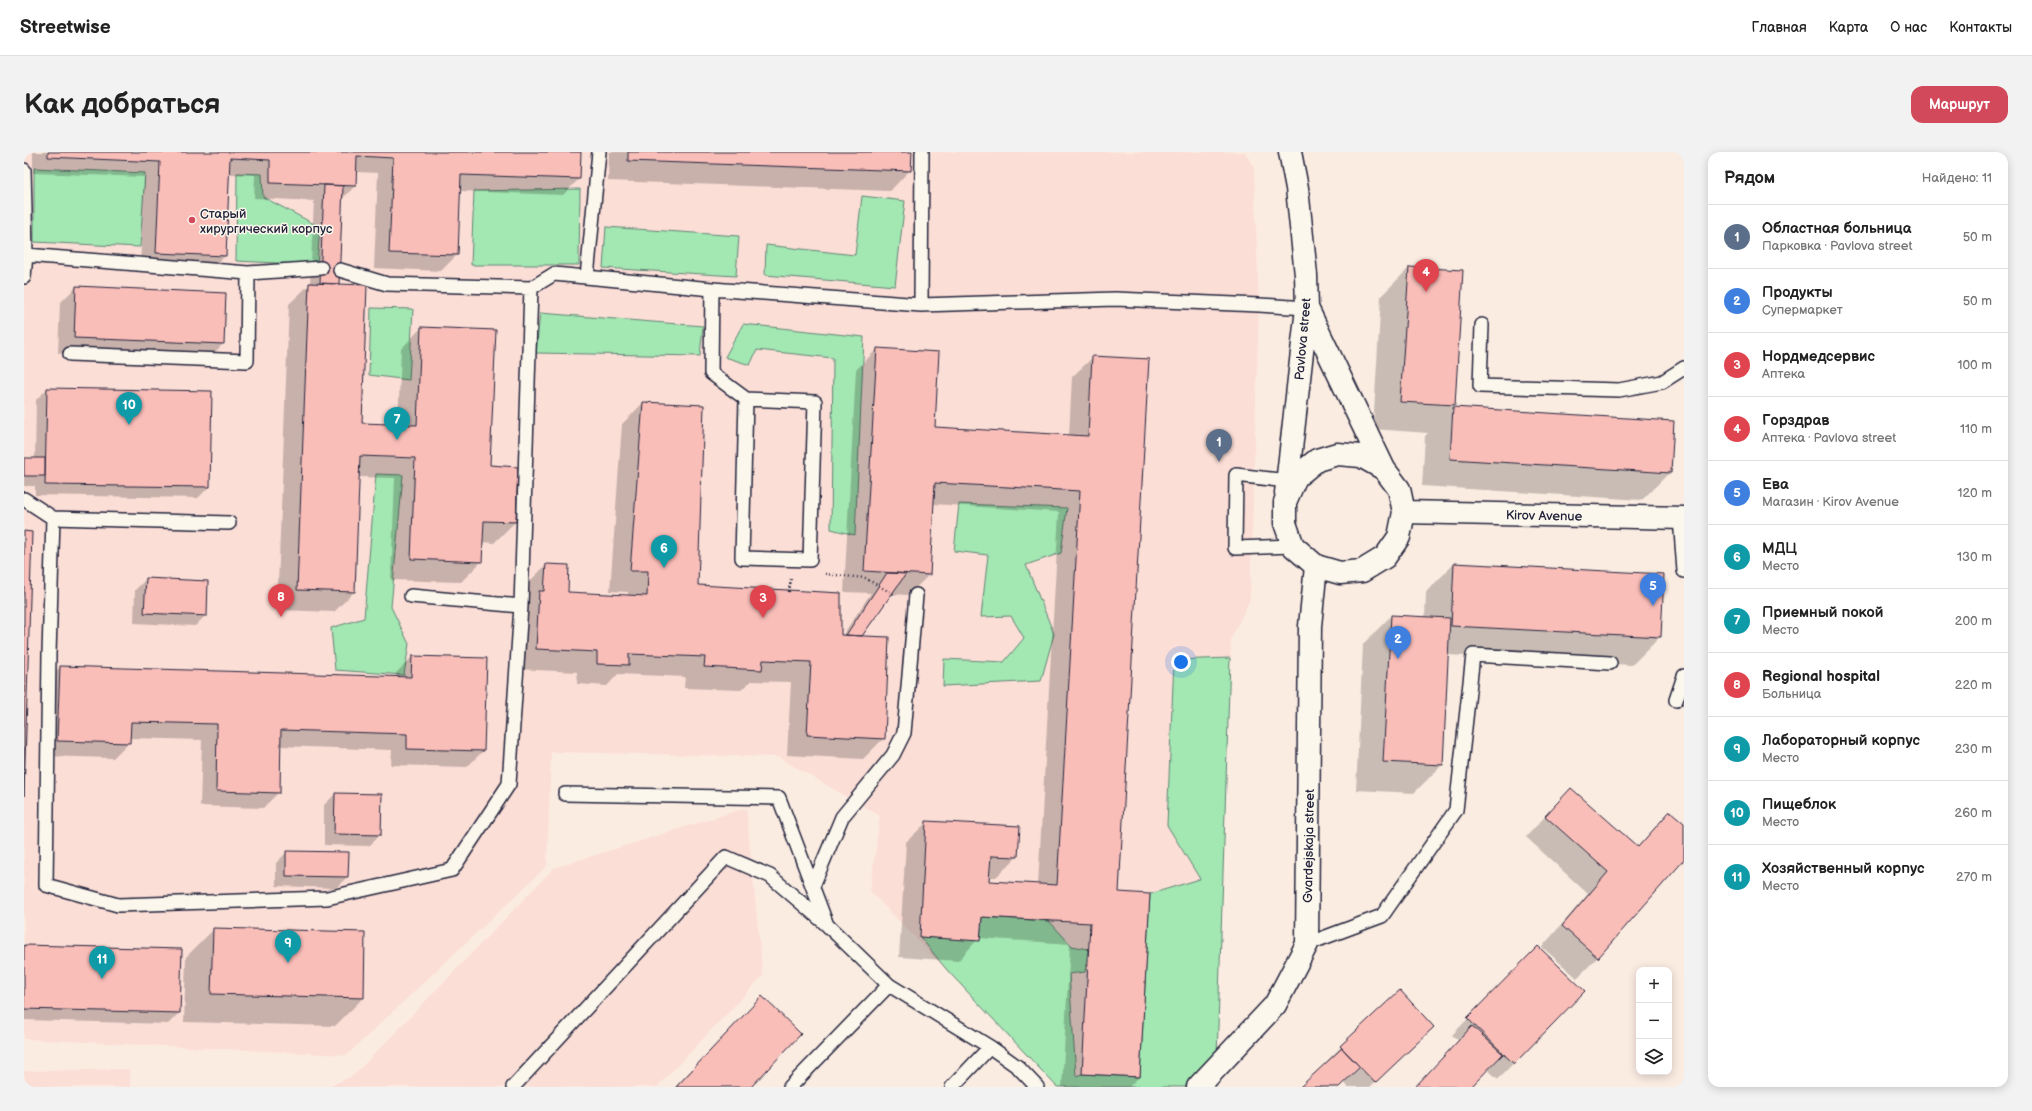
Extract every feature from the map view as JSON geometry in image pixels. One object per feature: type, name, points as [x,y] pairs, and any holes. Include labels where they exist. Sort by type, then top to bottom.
[{"type":"street","name":"Pavlova street","points":[[1285,502],[1307,308],[1306,275],[1298,196],[1290,152]]},
{"type":"street","points":[[1307,308],[1384,469],[1399,489],[1404,512],[1399,537],[1385,557],[1362,570],[1340,573],[1316,566],[1294,546],[1285,523],[1285,502],[1296,477],[1317,460],[1337,454],[1362,456],[1384,469]]},
{"type":"street","name":"Kirov Avenue","points":[[1404,512],[1682,518]]},
{"type":"street","name":"Gvardejskaja street","points":[[1198,1087],[1275,1005],[1307,944],[1310,626],[1316,566]]},
{"type":"lane","points":[[587,277],[599,152]]},
{"type":"lane","points":[[921,305],[922,152]]},
{"type":"lane","points":[[24,170],[24,278]]},
{"type":"lane","points":[[25,254],[248,273],[321,268]]},
{"type":"lane","points":[[340,270],[387,284],[531,288],[554,274],[712,289],[921,305],[1115,300],[1307,308]]},
{"type":"lane","points":[[70,354],[247,361],[248,273]]},
{"type":"lane","points":[[53,518],[49,654],[46,885],[118,905],[327,898],[452,870],[509,784],[521,606],[531,288]]},
{"type":"lane","points":[[712,289],[711,372],[746,399],[815,402],[810,560],[742,558],[746,399]]},
{"type":"lane","points":[[1482,325],[1480,386],[1619,390],[1662,382],[1684,368]]},
{"type":"lane","points":[[1287,481],[1236,474],[1235,548],[1294,546]]},
{"type":"lane","points":[[24,499],[53,518],[228,523]]},
{"type":"lane","points":[[1682,518],[1684,571]]},
{"type":"lane","points":[[411,596],[521,606]]},
{"type":"lane","points":[[813,886],[842,817],[893,755],[904,733],[915,601]]},
{"type":"lane","points":[[1307,944],[1382,916],[1456,810],[1473,655],[1610,663]]},
{"type":"lane","points":[[1676,700],[1684,676]]},
{"type":"lane","points":[[565,794],[779,798],[827,925]]},
{"type":"lane","points":[[513,1087],[726,857],[770,876],[827,925],[889,985],[990,1047],[1018,1067],[1037,1087]]},
{"type":"lane","points":[[790,1087],[889,985]]},
{"type":"lane","points":[[952,1087],[990,1047]]},
{"type":"path","points":[[791,578],[790,591],[793,560]]},
{"type":"path","points":[[822,574],[866,578],[915,601]]},
{"type":"shaded area","points":[[24,152],[48,152],[48,157],[160,162],[156,253],[226,256],[230,158],[270,160],[270,183],[356,186],[357,156],[393,158],[390,253],[458,255],[461,175],[579,179],[581,152],[628,152],[628,161],[911,171],[912,152],[1245,152],[1254,168],[1259,305],[1250,599],[1231,639],[1217,1058],[1187,1087],[1059,1087],[870,891],[880,816],[778,757],[551,752],[547,866],[347,1055],[24,1039]],"holes":[[[309,283],[367,285],[362,423],[417,425],[496,330],[490,465],[518,467],[516,522],[484,521],[482,562],[411,559],[415,458],[360,456],[355,592],[297,590]],[[877,348],[939,352],[935,427],[1088,436],[1092,356],[1149,359],[1119,892],[1150,894],[1140,1077],[1082,1074],[1090,923],[982,917],[980,940],[920,937],[926,821],[1020,826],[1018,857],[991,856],[989,881],[1057,885],[1080,491],[935,483],[930,575],[864,571]],[[47,388],[212,391],[210,487],[45,485]],[[643,402],[704,405],[698,585],[841,635],[889,637],[885,739],[811,662],[763,660],[762,670],[704,667],[705,657],[629,654],[628,665],[597,664],[597,652],[536,649],[539,591],[544,591],[546,564],[569,565],[568,592],[647,596],[648,571],[630,570]],[[412,656],[487,658],[484,751],[407,749],[407,734],[281,730],[279,793],[216,791],[217,724],[131,722],[130,743],[57,741],[60,666],[411,677]]]},
{"type":"shaded area","points":[[746,808],[763,976],[657,1087],[328,1087],[354,1075],[554,868]]},
{"type":"shaded area","points":[[129,1069],[130,1087],[24,1087],[24,1071]]},
{"type":"green space","points":[[34,168],[145,173],[140,247],[34,242]]},
{"type":"green space","points":[[237,173],[262,174],[263,197],[320,227],[317,265],[236,261]]},
{"type":"green space","points":[[580,189],[579,265],[471,265],[474,191]]},
{"type":"green space","points":[[862,196],[905,201],[895,286],[765,275],[766,245],[855,255]]},
{"type":"green space","points":[[606,227],[739,236],[736,276],[603,268]]},
{"type":"green space","points":[[371,308],[413,309],[409,380],[369,375]]},
{"type":"green space","points":[[540,313],[703,326],[700,356],[536,353]]},
{"type":"green space","points":[[743,324],[864,337],[855,535],[831,529],[833,358],[757,350],[750,365],[725,357]]},
{"type":"green space","points":[[376,474],[403,475],[391,607],[409,644],[404,675],[335,670],[331,628],[364,618]]},
{"type":"green space","points":[[959,504],[1067,508],[1061,553],[1026,565],[1054,634],[1041,681],[943,686],[944,659],[1004,662],[1024,638],[1011,616],[981,617],[988,555],[954,551]]},
{"type":"green space","points":[[1230,658],[1217,1058],[1187,1087],[1057,1087],[947,970],[920,937],[980,940],[982,917],[1049,921],[1072,946],[1088,949],[1085,972],[1069,974],[1076,1076],[1082,1074],[1140,1077],[1150,894],[1200,879],[1167,825],[1174,660]]},
{"type":"building","name":"Старый хирургический корпус","points":[[48,152],[581,152],[580,179],[461,175],[458,255],[389,253],[393,158],[357,156],[356,186],[270,183],[270,160],[230,158],[226,256],[156,253],[160,162],[48,157]]},
{"type":"building","points":[[628,152],[912,152],[911,171],[628,161]]},
{"type":"building","points":[[324,185],[343,186],[339,284],[320,283]]},
{"type":"building","points":[[1409,267],[1463,270],[1455,405],[1400,402]]},
{"type":"building","points":[[309,283],[367,285],[362,423],[417,425],[421,327],[496,330],[490,465],[518,467],[516,522],[484,521],[482,562],[411,559],[415,458],[360,456],[355,592],[297,590]]},
{"type":"building","points":[[76,286],[226,293],[224,344],[74,338]]},
{"type":"building","points":[[877,348],[939,352],[935,427],[1088,436],[1092,356],[1149,359],[1119,892],[1150,894],[1140,1077],[1082,1074],[1090,923],[982,917],[980,941],[920,937],[926,821],[1020,826],[1018,857],[991,856],[989,881],[1057,885],[1080,491],[935,483],[930,575],[864,571]]},
{"type":"building","points":[[47,388],[212,391],[210,487],[45,485]]},
{"type":"building","points":[[643,402],[704,405],[698,585],[841,593],[841,635],[889,637],[885,739],[807,735],[811,662],[763,660],[762,670],[704,667],[705,657],[629,654],[629,665],[597,664],[597,652],[536,649],[539,591],[544,591],[546,564],[569,565],[568,592],[647,596],[648,571],[630,571]]},
{"type":"building","points":[[1453,407],[1674,421],[1671,473],[1450,459]]},
{"type":"building","points":[[24,458],[45,458],[45,476],[24,476]]},
{"type":"building","points":[[24,531],[32,532],[24,796]]},
{"type":"building","points":[[1454,563],[1664,574],[1661,637],[1451,626]]},
{"type":"building","points":[[887,573],[906,574],[862,636],[846,635]]},
{"type":"building","points":[[146,578],[208,581],[207,616],[144,613]]},
{"type":"building","points":[[1391,615],[1450,618],[1443,765],[1383,762]]},
{"type":"building","points":[[412,656],[487,658],[484,751],[407,749],[407,734],[281,730],[280,793],[216,791],[217,724],[131,722],[130,743],[57,741],[60,666],[411,677]]},
{"type":"building","points":[[1571,788],[1638,847],[1670,811],[1684,823],[1684,860],[1598,958],[1562,926],[1608,872],[1545,816]]},
{"type":"building","points":[[335,793],[382,794],[381,835],[334,834]]},
{"type":"building","points":[[286,851],[349,852],[348,877],[286,876]]},
{"type":"building","points":[[213,928],[365,932],[364,998],[211,994]]},
{"type":"building","points":[[24,945],[182,949],[180,1013],[24,1009]]},
{"type":"building","points":[[1538,946],[1585,991],[1514,1064],[1467,1018]]},
{"type":"building","points":[[1400,990],[1434,1027],[1375,1083],[1340,1046]]},
{"type":"building","points":[[762,996],[801,1034],[751,1087],[676,1087]]},
{"type":"building","points":[[1472,1026],[1503,1054],[1471,1087],[1415,1087]]},
{"type":"building","points":[[1342,1048],[1360,1067],[1339,1087],[1300,1087]]},
{"type":"place","name":"Старый хирургический корпус","points":[[192,220]]},
{"type":"place","name":"Горздрав","points":[[1426,292]]},
{"type":"place","name":"Пищеблок","points":[[129,425]]},
{"type":"place","name":"Приемный покой","points":[[397,440]]},
{"type":"place","name":"Областная больница","points":[[1219,462]]},
{"type":"place","name":"МДЦ","points":[[664,568]]},
{"type":"place","name":"Ева","points":[[1653,606]]},
{"type":"place","name":"Regional hospital","points":[[281,617]]},
{"type":"place","name":"Нордмедсервис","points":[[763,618]]},
{"type":"place","name":"Продукты","points":[[1398,659]]},
{"type":"place","name":"Лабораторный корпус","points":[[288,963]]},
{"type":"place","name":"Хозяйственный корпус","points":[[102,979]]}]
